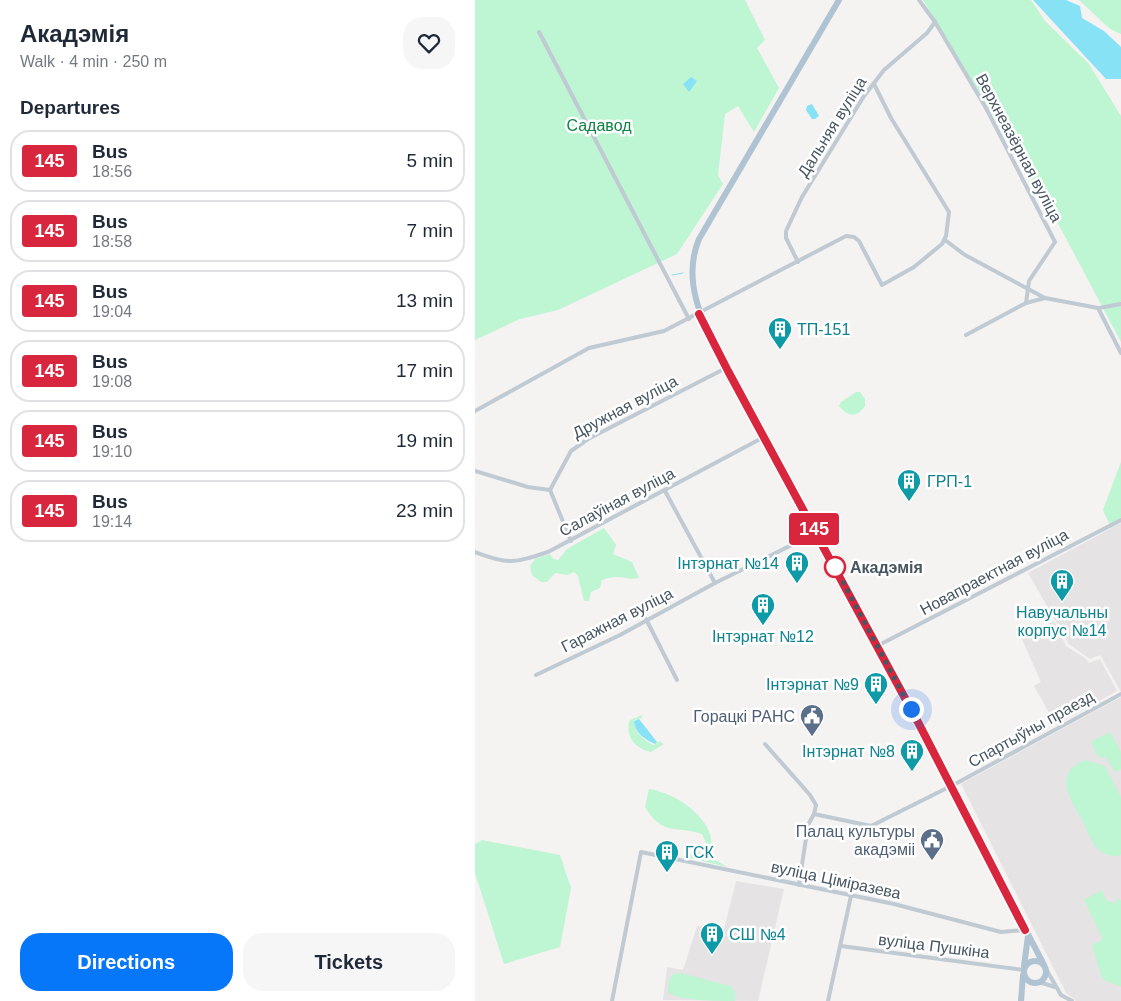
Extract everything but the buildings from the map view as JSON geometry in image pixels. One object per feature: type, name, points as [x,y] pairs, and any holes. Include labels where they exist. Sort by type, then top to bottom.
[{"type":"main road","points":[[839,0],[699,239],[694,251],[692,271],[699,314],[726,368],[952,786],[1045,967],[1045,978],[1028,986],[1021,998]]},
{"type":"main road","points":[[1021,998],[1027,932]]},
{"type":"main road","points":[[1024,970],[1032,961],[1040,961],[1045,967]]},
{"type":"main road","points":[[1024,970],[1026,978],[1036,983]]},
{"type":"street","name":"Верхнеазёрная вуліца","points":[[919,0],[935,22],[986,108],[1055,242],[1034,271],[1026,289],[1026,303]]},
{"type":"street","name":"Дальняя вуліца","points":[[798,262],[786,238],[786,231],[802,197],[824,164],[847,121],[873,84],[884,70],[927,33],[935,22]]},
{"type":"street","points":[[539,32],[659,257],[689,319]]},
{"type":"street","points":[[475,411],[589,348],[628,338],[655,335],[699,314],[846,236],[854,237],[860,243],[881,285],[926,258],[945,240],[949,218],[947,206],[927,178],[873,84]]},
{"type":"street","points":[[945,240],[965,255],[1045,298],[1098,308],[1121,304]]},
{"type":"street","points":[[966,335],[1026,303],[1045,298]]},
{"type":"street","points":[[1098,308],[1121,353]]},
{"type":"street","name":"Дружная вуліца","points":[[550,490],[563,463],[579,444],[726,368]]},
{"type":"street","name":"Салаўіная вуліца","points":[[475,552],[500,562],[511,562],[548,552],[571,542],[764,436]]},
{"type":"street","points":[[475,471],[528,487],[550,490],[571,542]]},
{"type":"street","points":[[665,491],[715,583]]},
{"type":"street","name":"Новапраектная вуліца","points":[[877,646],[1121,520]]},
{"type":"street","name":"Гаражная вуліца","points":[[536,674],[620,635],[646,619],[715,583],[816,533]]},
{"type":"street","points":[[646,619],[677,680]]},
{"type":"street","name":"Спартыўны праезд","points":[[814,814],[871,826],[952,786],[1121,694]]},
{"type":"street","points":[[765,744],[810,795],[816,805],[809,825],[799,885]]},
{"type":"street","name":"вуліца Ціміразева","points":[[613,1001],[641,852],[917,910],[1001,932],[1027,932]]},
{"type":"street","points":[[828,1001],[851,896]]},
{"type":"street","name":"вуліца Пушкіна","points":[[841,946],[1024,970]]},
{"type":"street","points":[[1045,967],[1063,999],[1071,1001]]},
{"type":"street","points":[[1036,983],[1057,988]]},
{"type":"shaded area","points":[[1121,523],[1121,692],[1100,655],[1090,659],[1069,644],[1028,573]]},
{"type":"shaded area","points":[[1054,621],[1066,646],[1085,658],[1089,663],[1100,659],[1117,691],[1056,725],[1034,686],[1041,682],[1021,637]]},
{"type":"shaded area","points":[[1121,697],[1121,1001],[1076,1001],[1066,993],[961,784]]},
{"type":"shaded area","points":[[736,881],[784,889],[758,1001],[663,1000],[667,967],[683,970],[697,926],[724,929]]},
{"type":"green space","name":"Садавод","points":[[475,0],[745,0],[765,40],[757,48],[779,88],[754,132],[738,106],[725,114],[718,175],[723,184],[677,254],[558,310],[520,319],[475,340]]},
{"type":"green space","points":[[923,0],[1031,0],[1045,21],[1089,64],[1121,116],[1121,342],[1062,231]]},
{"type":"green space","points":[[1079,0],[1121,0],[1121,34],[1110,29]]},
{"type":"green space","points":[[856,392],[860,392],[865,399],[865,406],[859,413],[852,415],[839,406],[841,402]]},
{"type":"green space","points":[[1121,462],[1121,522],[1111,528],[1103,510]]},
{"type":"green space","points":[[604,528],[616,545],[613,554],[632,562],[639,578],[614,577],[602,580],[600,588],[591,592],[589,601],[584,601],[578,576],[574,572],[567,575],[555,573],[547,582],[541,582],[532,575],[530,566],[535,559],[550,554],[553,559],[558,560],[567,549]]},
{"type":"green space","points":[[642,715],[642,718],[634,720],[637,732],[654,745],[659,741],[664,744],[651,752],[636,745],[630,736],[630,720]]},
{"type":"green space","points":[[1110,732],[1121,752],[1121,769],[1115,772],[1106,757],[1098,757],[1091,742]]},
{"type":"green space","points":[[1085,760],[1105,766],[1121,797],[1121,855],[1110,856],[1097,848],[1092,842],[1070,797],[1066,781],[1068,773],[1074,766]]},
{"type":"green space","points":[[649,789],[666,794],[682,802],[696,813],[709,830],[712,858],[727,867],[690,858],[689,855],[704,851],[706,843],[702,834],[671,828],[658,823],[645,807]]},
{"type":"green space","points":[[482,840],[560,855],[571,888],[560,947],[504,964],[475,873],[475,844]]},
{"type":"green space","points":[[1102,890],[1106,900],[1114,903],[1119,898],[1121,901],[1121,987],[1102,979],[1092,945],[1103,939],[1084,900]]},
{"type":"green space","points":[[681,973],[730,986],[735,991],[735,1001],[699,1000],[673,995],[668,992],[669,980],[673,974]]},
{"type":"water","points":[[1033,0],[1066,0],[1080,6],[1082,18],[1104,31],[1121,47],[1121,79],[1106,79]]},
{"type":"water","points":[[691,77],[697,81],[689,92],[683,84]]},
{"type":"water","points":[[812,104],[819,116],[815,119],[812,119],[806,110],[807,106]]},
{"type":"water","points":[[639,719],[657,742],[655,744],[644,738],[636,729],[634,721]]},
{"type":"waterway","points":[[672,275],[683,273]]},
{"type":"bus line","name":"145","points":[[699,314],[955,792],[1025,930]]},
{"type":"place","name":"ТП-151","points":[[780,350]]},
{"type":"place","name":"ГРП-1","points":[[909,502]]},
{"type":"place","name":"Акадэмія","points":[[835,567]]},
{"type":"place","name":"Інтэрнат №14","points":[[797,584]]},
{"type":"place","name":"Навучальны корпус №14","points":[[1062,602]]},
{"type":"place","name":"Інтэрнат №12","points":[[763,626]]},
{"type":"place","name":"Інтэрнат №9","points":[[876,705]]},
{"type":"place","name":"Горацкі РАНС","points":[[812,737]]},
{"type":"place","name":"Інтэрнат №8","points":[[912,772]]},
{"type":"place","name":"Палац культуры акадэміі","points":[[932,861]]},
{"type":"place","name":"ГСК","points":[[667,873]]},
{"type":"place","name":"СШ №4","points":[[712,955]]},
{"type":"route","points":[[835,567],[911,709]]}]
